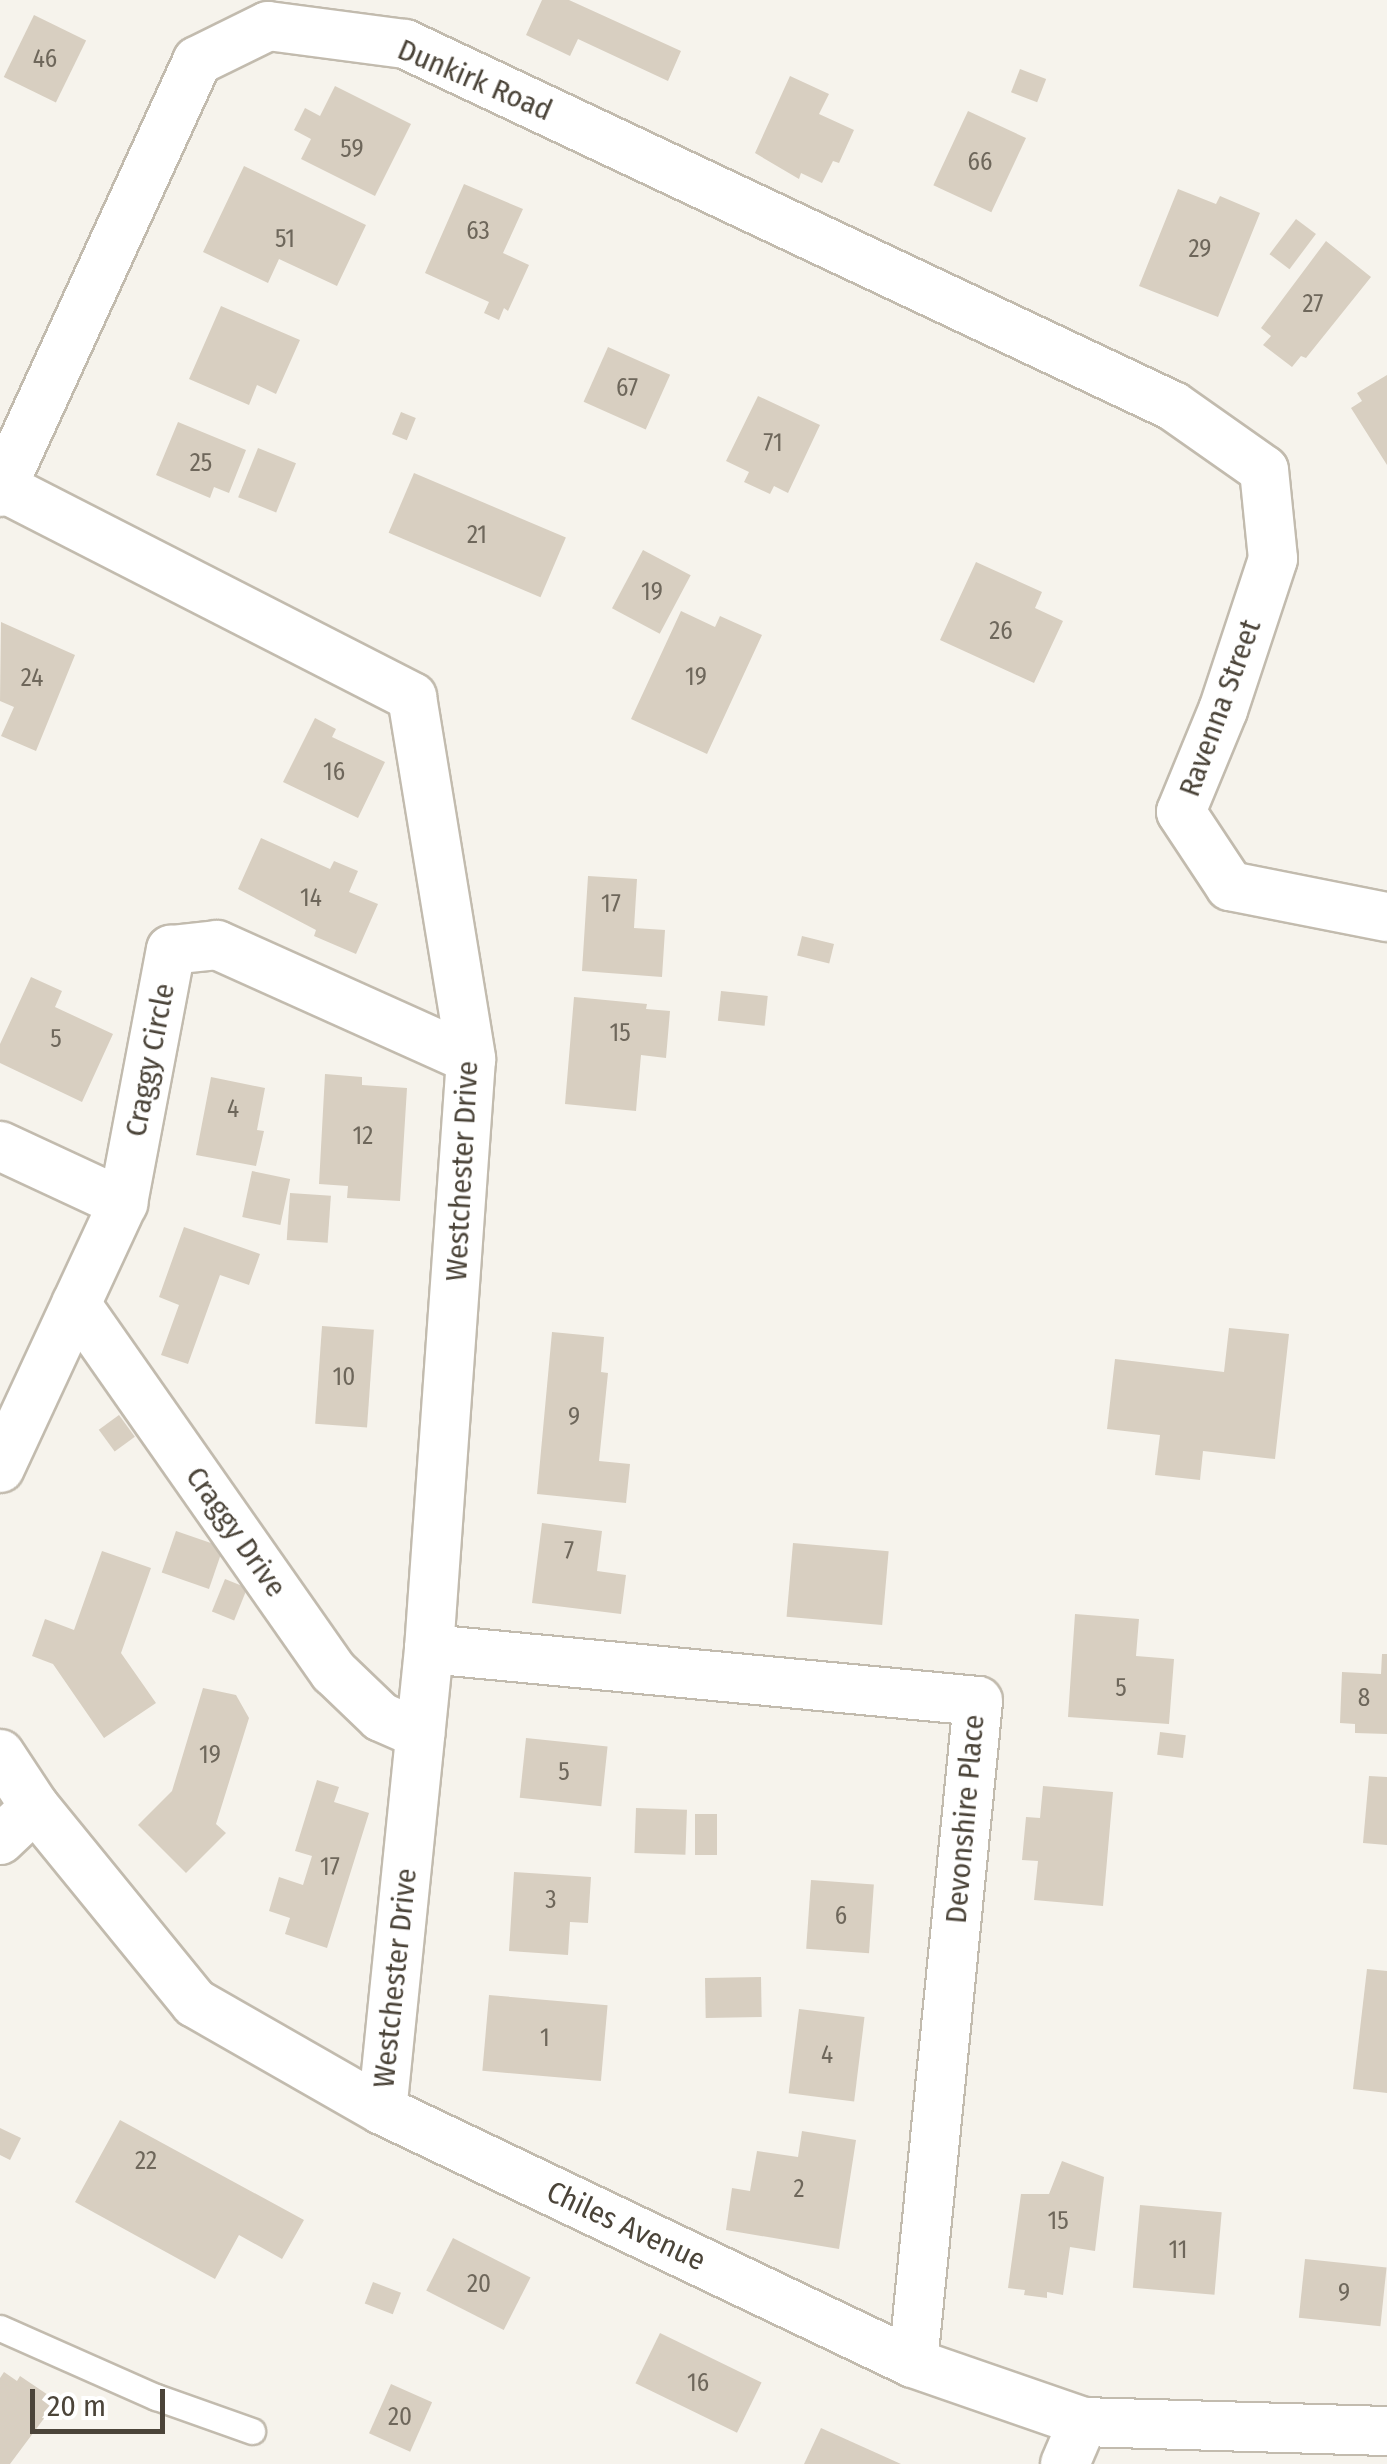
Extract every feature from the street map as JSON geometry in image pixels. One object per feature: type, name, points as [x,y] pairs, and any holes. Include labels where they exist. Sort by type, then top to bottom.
[{"type":"street","name":"Dunkirk Road","points":[[1,488],[197,61],[268,26],[405,44],[1173,406]]},
{"type":"street","name":"Ravenna Street","points":[[1173,406],[1264,470],[1273,559],[1223,710],[1182,812],[1230,886],[1387,916]]},
{"type":"street","name":"Westchester Drive","points":[[1,488],[412,697],[471,1059],[429,1649],[382,2110]]},
{"type":"street","name":"Craggy Circle","points":[[0,1468],[122,1203],[171,950],[218,945],[471,1059]]},
{"type":"street","points":[[0,1146],[122,1203]]},
{"type":"street","name":"Craggy Drive","points":[[76,1304],[334,1672],[381,1718],[420,1734]]},
{"type":"street","name":"Devonshire Place","points":[[429,1649],[978,1701],[913,2363]]},
{"type":"street","name":"Chiles Avenue","points":[[0,1754],[35,1806],[195,2003],[382,2110],[1074,2443],[1387,2431]]},
{"type":"street","points":[[0,1840],[35,1806]]},
{"type":"lane","points":[[0,2328],[156,2397],[252,2430]]},
{"type":"building","points":[[542,0],[569,0],[681,51],[668,81],[578,39],[570,56],[526,35]]},
{"type":"building","points":[[34,15],[86,40],[56,102],[4,77]]},
{"type":"building","points":[[1020,69],[1046,79],[1037,102],[1011,92]]},
{"type":"building","points":[[790,76],[829,94],[819,114],[854,130],[839,163],[833,161],[822,183],[801,173],[799,179],[755,153]]},
{"type":"building","points":[[335,86],[411,124],[375,196],[301,159],[311,139],[294,130],[305,108],[320,116]]},
{"type":"building","points":[[968,111],[1026,138],[991,212],[933,185]]},
{"type":"building","points":[[244,166],[366,225],[337,286],[279,259],[268,283],[203,252]]},
{"type":"building","points":[[464,184],[523,209],[503,253],[529,265],[508,311],[504,308],[499,320],[484,313],[489,302],[425,273]]},
{"type":"building","points":[[1178,189],[1216,204],[1220,196],[1260,213],[1218,317],[1139,286]]},
{"type":"building","points":[[1296,219],[1316,234],[1289,269],[1270,254]]},
{"type":"building","points":[[1326,241],[1371,277],[1306,358],[1301,356],[1292,367],[1263,345],[1271,336],[1261,328]]},
{"type":"building","points":[[221,306],[300,340],[276,394],[257,385],[249,405],[189,379]]},
{"type":"building","points":[[608,347],[670,375],[646,429],[584,402]]},
{"type":"building","points":[[1387,375],[1387,465],[1351,408],[1362,401],[1357,393]]},
{"type":"building","points":[[758,396],[820,425],[788,493],[774,486],[770,494],[744,482],[749,472],[726,461]]},
{"type":"building","points":[[401,412],[416,418],[407,440],[392,434]]},
{"type":"building","points":[[178,422],[246,450],[229,493],[214,487],[210,498],[156,475]]},
{"type":"building","points":[[258,448],[296,463],[276,512],[238,497]]},
{"type":"building","points":[[414,473],[566,537],[540,597],[389,533]]},
{"type":"building","points":[[643,550],[691,575],[660,634],[612,608]]},
{"type":"building","points":[[976,562],[1042,592],[1035,608],[1063,621],[1034,683],[940,640]]},
{"type":"building","points":[[681,611],[715,627],[720,616],[762,635],[707,754],[631,719]]},
{"type":"building","points":[[1,622],[75,655],[36,751],[1,736],[14,707],[0,701]]},
{"type":"building","points":[[315,718],[336,729],[332,737],[385,762],[358,818],[283,782]]},
{"type":"building","points":[[261,838],[330,869],[334,861],[358,871],[349,892],[378,904],[356,954],[314,936],[316,930],[238,889]]},
{"type":"building","points":[[588,876],[637,879],[634,928],[665,930],[662,977],[582,971]]},
{"type":"building","points":[[802,936],[834,944],[829,963],[797,955]]},
{"type":"building","points":[[31,977],[62,991],[55,1007],[113,1034],[82,1102],[0,1063],[0,1044]]},
{"type":"building","points":[[721,991],[768,996],[765,1026],[718,1021]]},
{"type":"building","points":[[574,997],[647,1004],[646,1009],[670,1011],[666,1058],[641,1055],[636,1111],[565,1104]]},
{"type":"building","points":[[325,1074],[362,1077],[362,1085],[407,1088],[400,1201],[347,1198],[348,1186],[319,1184]]},
{"type":"building","points":[[211,1077],[265,1088],[257,1130],[264,1131],[256,1166],[196,1155]]},
{"type":"building","points":[[252,1171],[290,1179],[280,1225],[242,1217]]},
{"type":"building","points":[[290,1193],[331,1196],[328,1243],[287,1240]]},
{"type":"building","points":[[184,1227],[260,1254],[249,1285],[220,1275],[188,1364],[161,1355],[179,1305],[159,1297]]},
{"type":"building","points":[[322,1326],[374,1330],[367,1427],[315,1424]]},
{"type":"building","points":[[1229,1328],[1289,1334],[1275,1459],[1203,1451],[1200,1480],[1155,1475],[1160,1435],[1107,1429],[1115,1359],[1224,1372]]},
{"type":"building","points":[[552,1332],[604,1337],[601,1372],[608,1373],[599,1461],[630,1464],[626,1503],[537,1494]]},
{"type":"building","points":[[119,1415],[135,1437],[115,1452],[99,1430]]},
{"type":"building","points":[[542,1523],[602,1531],[597,1571],[626,1575],[621,1614],[532,1603]]},
{"type":"building","points":[[176,1531],[223,1547],[209,1589],[162,1573]]},
{"type":"building","points":[[793,1543],[889,1551],[882,1625],[787,1617]]},
{"type":"building","points":[[102,1551],[151,1568],[121,1653],[156,1703],[104,1738],[53,1664],[32,1656],[45,1619],[74,1630]]},
{"type":"building","points":[[225,1579],[247,1588],[234,1620],[212,1611]]},
{"type":"building","points":[[1075,1614],[1139,1619],[1136,1656],[1174,1659],[1169,1724],[1068,1717]]},
{"type":"building","points":[[1382,1654],[1387,1654],[1387,1734],[1355,1733],[1355,1724],[1340,1723],[1342,1672],[1381,1674]]},
{"type":"building","points":[[203,1688],[236,1695],[249,1718],[216,1824],[226,1833],[186,1873],[138,1825],[172,1791]]},
{"type":"building","points":[[1160,1732],[1186,1735],[1183,1758],[1157,1755]]},
{"type":"building","points":[[526,1738],[608,1747],[601,1806],[520,1798]]},
{"type":"building","points":[[1369,1776],[1387,1777],[1387,1845],[1363,1843]]},
{"type":"building","points":[[317,1780],[339,1787],[334,1802],[369,1813],[327,1948],[285,1934],[290,1918],[269,1911],[279,1877],[303,1885],[312,1856],[295,1851]]},
{"type":"building","points":[[1043,1786],[1113,1792],[1103,1906],[1034,1900],[1038,1861],[1022,1860],[1026,1817],[1040,1818]]},
{"type":"building","points":[[636,1808],[687,1810],[685,1855],[634,1853]]},
{"type":"building","points":[[695,1814],[717,1814],[717,1855],[695,1855]]},
{"type":"building","points":[[514,1872],[591,1877],[588,1923],[570,1922],[568,1955],[509,1951]]},
{"type":"building","points":[[811,1880],[874,1884],[869,1953],[806,1949]]},
{"type":"building","points":[[1367,1969],[1387,1971],[1387,2093],[1353,2089]]},
{"type":"building","points":[[761,1977],[762,2017],[706,2018],[705,1978]]},
{"type":"building","points":[[489,1995],[608,2005],[601,2081],[482,2071]]},
{"type":"building","points":[[799,2009],[865,2017],[854,2101],[789,2093]]},
{"type":"building","points":[[120,2120],[304,2220],[282,2259],[239,2235],[215,2279],[75,2202]]},
{"type":"building","points":[[0,2128],[21,2138],[10,2160],[0,2155]]},
{"type":"building","points":[[802,2131],[856,2140],[839,2249],[726,2230],[732,2188],[750,2191],[757,2151],[798,2157]]},
{"type":"building","points":[[1062,2161],[1104,2177],[1095,2251],[1070,2247],[1063,2295],[1024,2295],[1025,2290],[1008,2288],[1021,2194],[1049,2194]]},
{"type":"building","points":[[1140,2205],[1222,2212],[1214,2295],[1133,2288]]},
{"type":"building","points":[[453,2238],[531,2277],[504,2330],[426,2291]]},
{"type":"building","points":[[1305,2259],[1387,2268],[1380,2326],[1299,2318]]},
{"type":"building","points":[[373,2282],[401,2293],[393,2314],[365,2303]]},
{"type":"building","points":[[660,2333],[762,2383],[737,2433],[635,2383]]},
{"type":"building","points":[[4,2372],[17,2381],[20,2376],[57,2401],[10,2464],[0,2464],[0,2378]]},
{"type":"building","points":[[391,2384],[432,2402],[410,2452],[369,2433]]},
{"type":"building","points":[[821,2428],[901,2464],[804,2464]]}]
